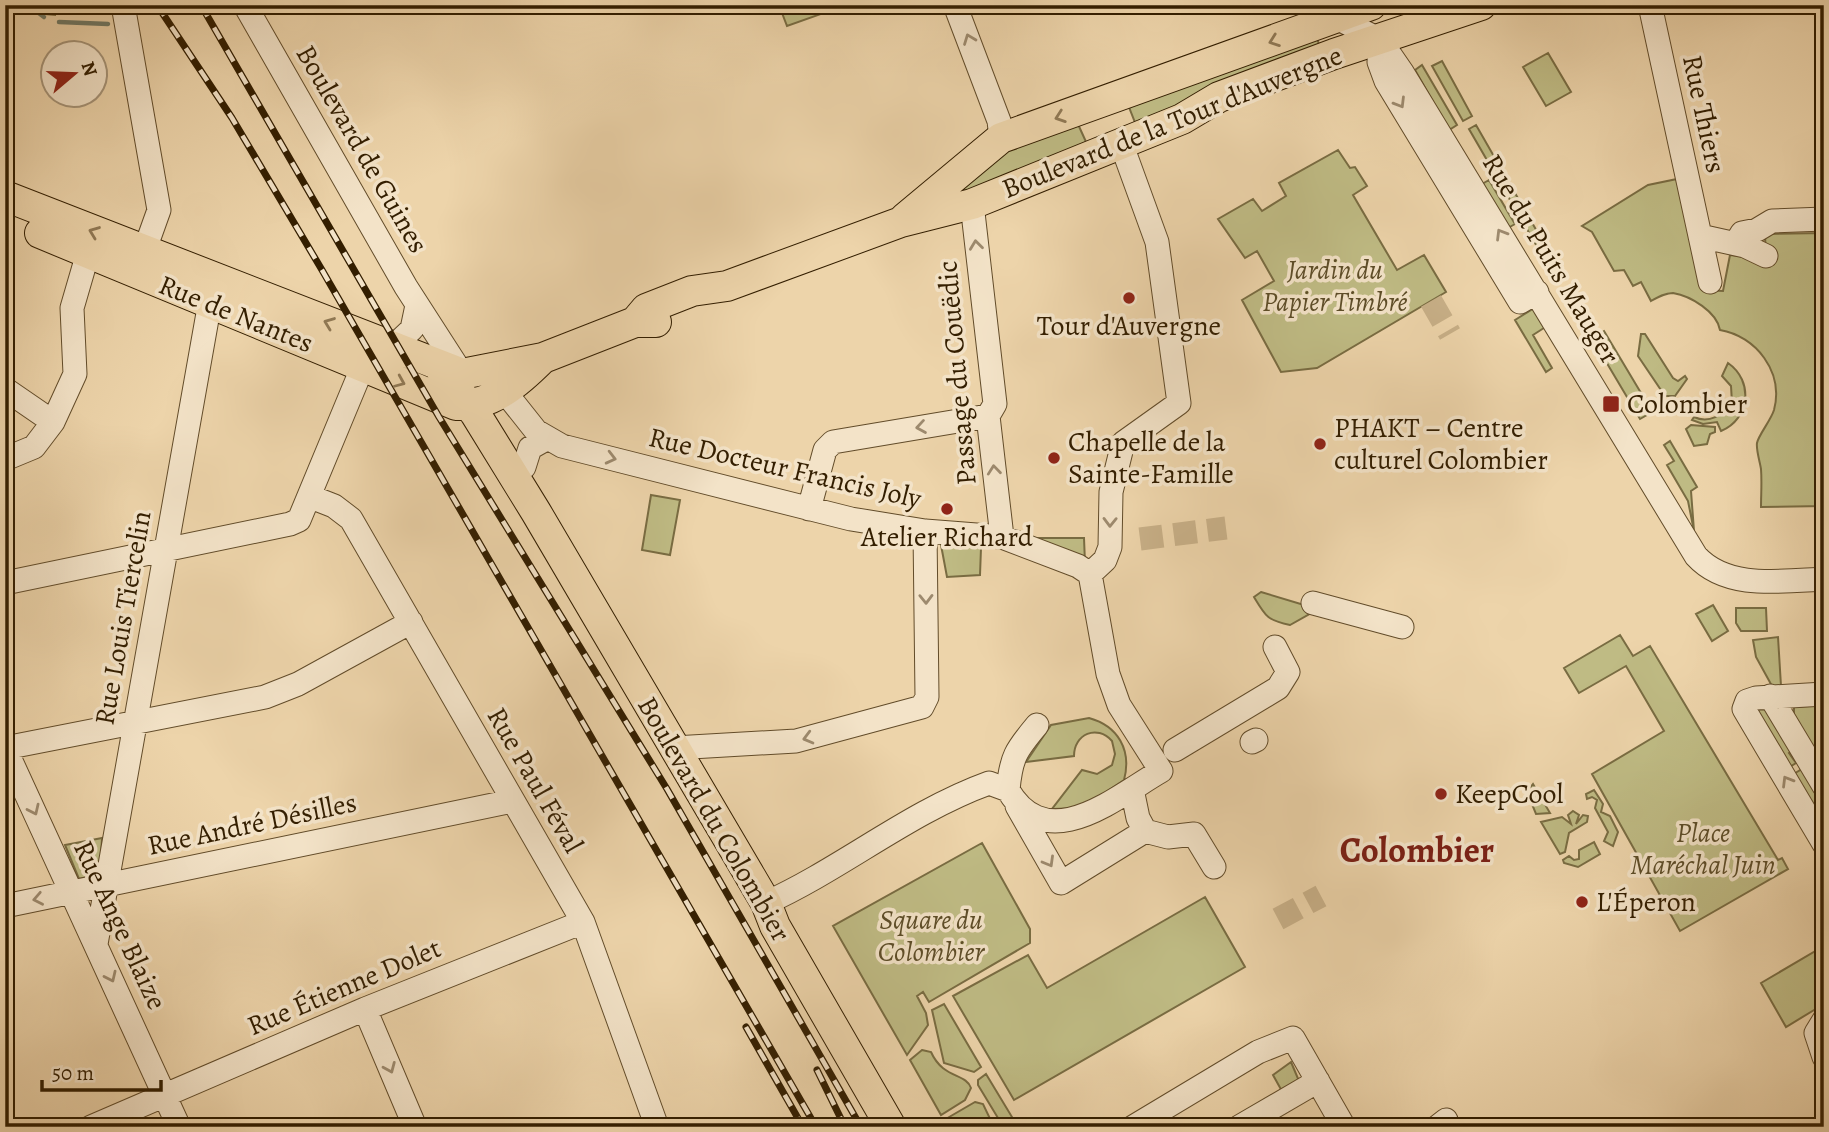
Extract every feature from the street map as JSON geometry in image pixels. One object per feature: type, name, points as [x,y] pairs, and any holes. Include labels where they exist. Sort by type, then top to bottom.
[{"type":"main road","name":"Boulevard de la Tour d'Auvergne","points":[[901,222],[1001,138],[1337,12],[1372,5]]},
{"type":"main road","name":"Boulevard de la Tour d'Auvergne","points":[[486,399],[543,358],[635,322],[646,309],[673,298],[692,291],[727,286],[901,222],[972,204],[1182,119],[1219,97],[1481,5]]},
{"type":"main road","name":"Rue de Nantes","points":[[5,196],[449,369]]},
{"type":"main road","name":"Rue de Nantes","points":[[5,218],[438,398],[486,399]]},
{"type":"main road","name":"Boulevard de la Tour d'Auvergne","points":[[449,369],[543,358]]},
{"type":"main road","points":[[449,369],[486,399]]},
{"type":"main road","name":"Boulevard du Colombier","points":[[486,399],[517,445],[536,512]]},
{"type":"main road","name":"Boulevard du Colombier","points":[[486,399],[536,512],[766,903],[775,926],[891,1127]]},
{"type":"street","points":[[123,5],[159,210],[144,252]]},
{"type":"street","name":"Boulevard de Guines","points":[[245,5],[406,287],[449,369]]},
{"type":"street","points":[[956,5],[999,121],[1001,138]]},
{"type":"street","name":"Rue du Puits Mauger","points":[[1372,5],[1380,40],[1379,62],[1386,81],[1528,297],[1561,332],[1684,539],[1705,565],[1720,574],[1747,580],[1824,579]]},
{"type":"street","name":"Rue Thiers","points":[[1650,5],[1710,282]]},
{"type":"street","points":[[1337,12],[1380,40]]},
{"type":"street","points":[[766,903],[928,810],[989,783],[1038,817],[1069,821],[1094,812],[1161,771],[1119,705],[1108,674],[1090,574],[1105,560],[1110,547],[1111,492],[1123,443],[1179,403],[1157,242],[1121,143]]},
{"type":"street","name":"Passage du Couëdic","points":[[972,204],[995,404],[988,416],[1002,537]]},
{"type":"street","points":[[1735,243],[1742,233],[1757,230],[1772,221],[1824,219]]},
{"type":"street","points":[[1700,236],[1735,243],[1766,256]]},
{"type":"street","points":[[5,459],[34,446],[53,422],[75,374],[72,308],[88,253]]},
{"type":"street","name":"Boulevard de Guines","points":[[406,287],[416,310],[421,334],[449,369]]},
{"type":"street","name":"Rue Louis Tiercelin","points":[[96,944],[210,302]]},
{"type":"street","points":[[393,347],[412,329],[416,310]]},
{"type":"street","points":[[5,583],[290,524],[304,513],[363,366]]},
{"type":"street","points":[[5,389],[53,422]]},
{"type":"street","name":"Rue Docteur Francis Joly","points":[[486,399],[527,423],[546,439],[808,509],[925,531],[1002,537],[1078,566],[1090,574]]},
{"type":"street","points":[[808,509],[824,450],[833,442],[988,416]]},
{"type":"street","points":[[524,467],[530,448],[546,439]]},
{"type":"street","name":"Rue Paul Féval","points":[[310,496],[334,506],[351,519],[583,922],[657,1127]]},
{"type":"street","points":[[674,748],[796,741],[922,707],[927,697],[925,531]]},
{"type":"street","points":[[1313,603],[1402,627]]},
{"type":"street","points":[[5,748],[244,702],[281,691],[411,622]]},
{"type":"street","points":[[1175,750],[1278,688],[1288,671],[1275,647]]},
{"type":"street","points":[[1822,842],[1744,709],[1747,701],[1770,696],[1824,694]]},
{"type":"street","points":[[1770,696],[1824,786]]},
{"type":"street","points":[[1037,725],[1016,750],[1010,764],[1012,797],[1061,883],[1141,824]]},
{"type":"street","name":"Rue Ange Blaize","points":[[5,748],[179,1127]]},
{"type":"street","points":[[1132,789],[1141,824],[1168,837],[1194,834],[1214,867]]},
{"type":"street","name":"Rue André Désilles","points":[[5,906],[496,802],[512,801]]},
{"type":"street","name":"Rue Étienne Dolet","points":[[91,1127],[365,1009],[583,922]]},
{"type":"street","points":[[365,1009],[415,1127]]},
{"type":"street","points":[[1824,1020],[1816,1033],[1824,1057]]},
{"type":"street","points":[[1133,1127],[1258,1052],[1293,1038],[1344,1127]]},
{"type":"street","points":[[1239,1127],[1318,1082]]},
{"type":"green space","points":[[5,5],[55,5],[55,15],[10,11],[6,164]]},
{"type":"green space","points":[[779,5],[843,5],[820,11],[821,14],[787,26]]},
{"type":"green space","points":[[1315,34],[1321,49],[1136,125],[1127,102]]},
{"type":"green space","points":[[1548,53],[1571,92],[1546,106],[1523,67]]},
{"type":"green space","points":[[1442,61],[1472,116],[1463,121],[1432,66]]},
{"type":"green space","points":[[1422,65],[1457,125],[1449,130],[1415,70]]},
{"type":"green space","points":[[1077,122],[1087,144],[950,199],[983,161]]},
{"type":"green space","points":[[1476,125],[1546,247],[1539,250],[1469,129]]},
{"type":"green space","name":"Jardin du Papier Timbré","points":[[1338,150],[1350,168],[1355,167],[1367,186],[1353,195],[1397,270],[1424,255],[1446,292],[1317,368],[1281,372],[1242,300],[1274,281],[1257,251],[1245,258],[1218,219],[1253,199],[1262,211],[1286,196],[1279,183]]},
{"type":"green space","points":[[1677,179],[1702,290],[1723,291],[1730,255],[1766,259],[1765,234],[1824,233],[1824,506],[1761,507],[1761,469],[1757,443],[1774,410],[1776,396],[1771,370],[1756,348],[1733,334],[1720,330],[1709,311],[1688,298],[1670,293],[1651,301],[1641,282],[1633,286],[1624,270],[1614,271],[1592,232],[1582,226],[1648,185]]},
{"type":"green space","points":[[1489,180],[1515,224],[1508,228],[1482,184]]},
{"type":"green space","points":[[1536,307],[1547,326],[1533,335],[1552,368],[1546,372],[1515,320]]},
{"type":"green space","points":[[1604,331],[1647,403],[1642,407],[1647,415],[1640,419],[1592,338]]},
{"type":"green space","points":[[1641,334],[1645,334],[1673,378],[1678,381],[1685,376],[1687,379],[1675,396],[1665,396],[1638,356]]},
{"type":"green space","points":[[1728,363],[1742,380],[1745,399],[1738,418],[1721,431],[1717,422],[1703,424],[1692,420],[1694,417],[1715,417],[1732,403],[1731,386],[1722,376]]},
{"type":"green space","points":[[1691,425],[1715,427],[1715,432],[1710,434],[1707,444],[1694,446],[1686,429]]},
{"type":"green space","points":[[1670,441],[1697,487],[1691,491],[1694,531],[1688,501],[1667,465],[1674,461],[1664,445]]},
{"type":"green space","points":[[651,495],[680,500],[670,555],[642,550]]},
{"type":"green space","points":[[1031,538],[1084,538],[1085,563]]},
{"type":"green space","points":[[941,545],[981,548],[980,575],[947,577]]},
{"type":"green space","points":[[1261,592],[1314,608],[1313,612],[1290,625],[1276,621],[1265,613],[1254,597]]},
{"type":"green space","points":[[1713,605],[1728,631],[1712,641],[1696,614]]},
{"type":"green space","points":[[1736,608],[1766,608],[1767,631],[1741,631],[1736,623]]},
{"type":"green space","name":"Place Maréchal Juin","points":[[1620,635],[1633,656],[1650,646],[1778,860],[1782,858],[1788,869],[1680,931],[1592,774],[1664,731],[1626,666],[1579,693],[1564,668]]},
{"type":"green space","points":[[1778,637],[1781,686],[1772,686],[1756,657],[1753,640]]},
{"type":"green space","points":[[1761,704],[1795,749],[1789,753],[1796,763],[1788,768],[1755,713]]},
{"type":"green space","points":[[1824,705],[1824,769],[1794,719],[1794,707]]},
{"type":"green space","points":[[1089,718],[1108,727],[1120,741],[1126,759],[1124,780],[1082,808],[1052,809],[1082,770],[1097,774],[1112,765],[1115,754],[1112,741],[1093,732],[1078,742],[1074,756],[1026,762],[1051,725]]},
{"type":"green space","points":[[1807,766],[1824,795],[1824,829],[1792,775]]},
{"type":"green space","points":[[1533,784],[1550,813],[1536,814],[1527,792]]},
{"type":"green space","points":[[1594,790],[1603,804],[1601,812],[1610,816],[1618,832],[1613,846],[1604,841],[1608,832],[1595,808],[1597,800],[1592,797],[1587,799],[1586,794]]},
{"type":"green space","points":[[1573,811],[1579,815],[1576,824],[1583,815],[1588,816],[1587,822],[1569,833],[1565,852],[1560,854],[1541,822],[1562,817],[1571,824],[1568,815]]},
{"type":"green space","points":[[102,838],[100,874],[79,879],[65,845]]},
{"type":"green space","points":[[1594,842],[1600,854],[1578,867],[1564,863],[1563,860],[1569,856],[1574,860],[1579,859],[1579,850]]},
{"type":"green space","name":"Square du Colombier","points":[[982,843],[1030,929],[1030,943],[929,1002],[923,992],[917,996],[926,1013],[928,1025],[907,1055],[833,926]]},
{"type":"green space","points":[[1205,897],[1245,967],[1014,1100],[953,996],[1028,955],[1047,988]]},
{"type":"green space","points":[[1824,946],[1824,1004],[1786,1027],[1761,983]]},
{"type":"green space","points":[[944,1004],[981,1067],[974,1072],[944,1063],[932,1010]]},
{"type":"green space","points":[[922,1050],[931,1052],[942,1067],[964,1080],[971,1088],[965,1100],[941,1115],[910,1060]]},
{"type":"green space","points":[[1291,1062],[1299,1081],[1283,1093],[1273,1075]]},
{"type":"green space","points":[[986,1074],[1012,1117],[1001,1123],[978,1085],[978,1080]]},
{"type":"green space","points":[[975,1102],[983,1104],[994,1127],[943,1127],[944,1120]]},
{"type":"waterway","points":[[36,11],[44,17]]},
{"type":"waterway","points":[[59,22],[108,24]]},
{"type":"tunnel","points":[[1431,301],[1450,334]]},
{"type":"tunnel","points":[[1140,539],[1226,528]]},
{"type":"tunnel","points":[[1278,919],[1321,896]]},
{"type":"railway","points":[[157,5],[232,118],[322,270],[816,1127]]},
{"type":"railway","points":[[201,5],[439,417],[667,789],[861,1127]]},
{"type":"railway","points":[[746,1027],[803,1127]]},
{"type":"railway","points":[[817,1070],[845,1127]]},
{"type":"place","name":"Tour d'Auvergne","points":[[1129,298]]},
{"type":"place","name":"Colombier","points":[[1611,404]]},
{"type":"place","name":"PHAKT – Centre culturel Colombier","points":[[1320,444]]},
{"type":"place","name":"Chapelle de la Sainte-Famille","points":[[1054,458]]},
{"type":"place","name":"Atelier Richard","points":[[947,509]]},
{"type":"place","name":"KeepCool","points":[[1441,794]]},
{"type":"place","name":"L'Éperon","points":[[1582,902]]},
{"type":"district","name":"Colombier","points":[[1417,850]]}]
